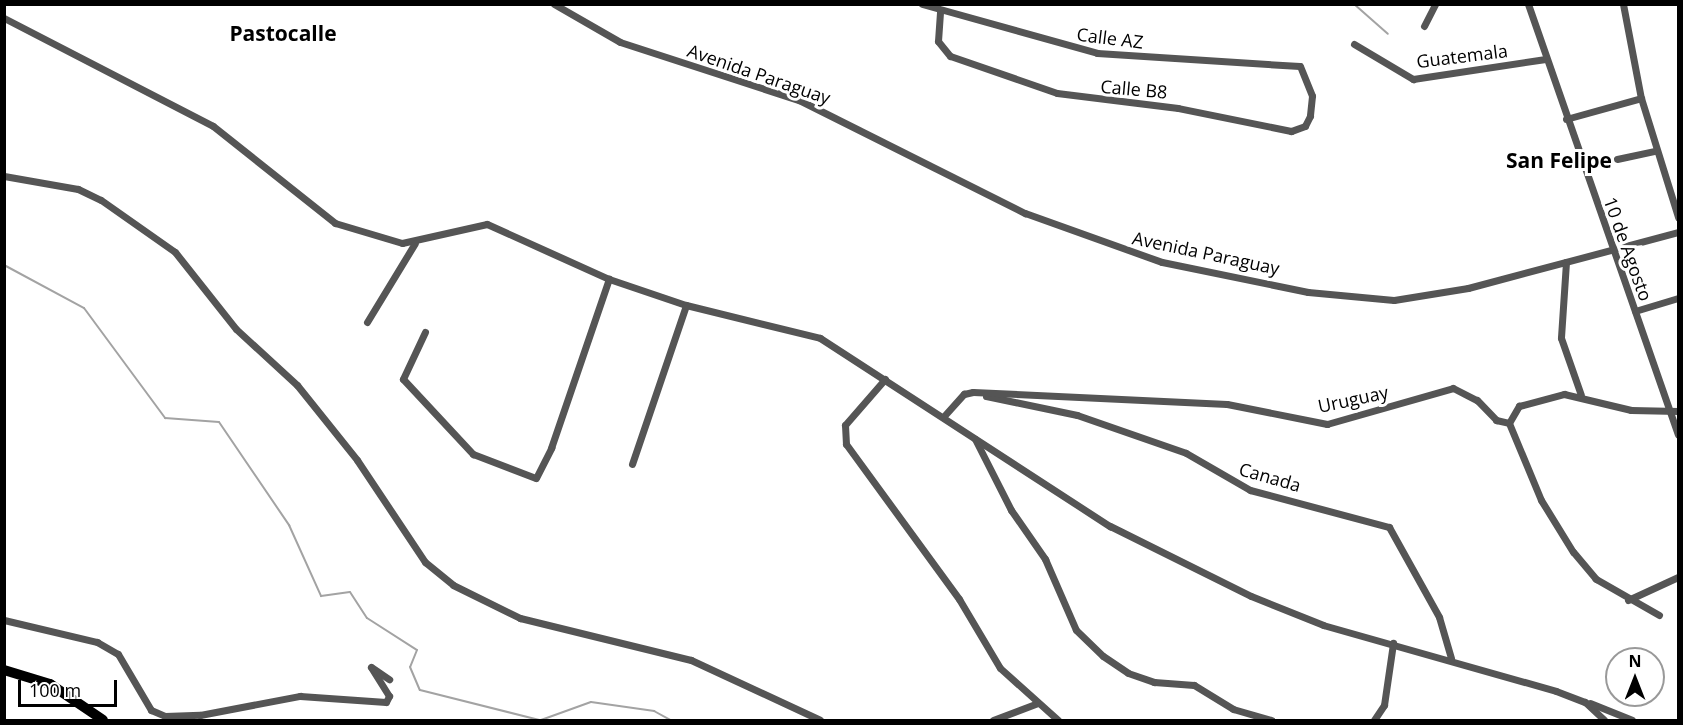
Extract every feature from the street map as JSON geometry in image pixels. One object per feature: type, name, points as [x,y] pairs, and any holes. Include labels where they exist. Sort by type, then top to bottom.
[{"type":"main road","points":[[4,670],[50,684],[103,720]]},
{"type":"street","name":"Avenida Paraguay","points":[[554,4],[620,42],[800,100],[1025,213],[1162,262],[1308,292],[1394,300],[1468,288],[1678,232]]},
{"type":"street","name":"Calle AZ","points":[[922,4],[1097,53],[1300,66]]},
{"type":"street","points":[[1424,26],[1435,4]]},
{"type":"street","name":"10 de Agosto","points":[[1528,4],[1611,250],[1675,412],[1678,435]]},
{"type":"street","points":[[1623,4],[1641,98],[1678,217]]},
{"type":"street","name":"Calle B8","points":[[940,10],[938,41],[955,60],[1082,99],[1178,108],[1298,130],[1310,116],[1312,96],[1300,66]]},
{"type":"street","points":[[4,18],[213,126],[335,223],[392,243],[414,243],[487,224],[609,279],[686,304],[820,338],[944,416],[1110,526],[1251,596],[1323,626],[1451,658],[1632,720]]},
{"type":"street","name":"Guatemala","points":[[1354,44],[1413,79],[1546,59]]},
{"type":"street","points":[[1566,118],[1641,98]]},
{"type":"street","points":[[1617,159],[1656,151]]},
{"type":"street","points":[[4,176],[78,189],[101,200],[175,252],[236,329],[297,385],[357,460],[425,562],[453,585],[520,618],[691,660],[820,720]]},
{"type":"street","points":[[367,322],[414,243]]},
{"type":"street","points":[[1566,262],[1561,338],[1581,395]]},
{"type":"street","points":[[425,332],[403,379],[473,454],[536,478],[551,448],[609,279]]},
{"type":"street","points":[[1635,311],[1678,298]]},
{"type":"street","points":[[633,464],[686,304]]},
{"type":"street","points":[[885,379],[845,425],[846,444],[959,599],[1000,668],[1058,720]]},
{"type":"street","name":"Uruguay","points":[[973,392],[1227,404],[1327,424],[1453,388],[1477,400],[1496,420],[1509,423]]},
{"type":"street","points":[[944,416],[964,394],[973,392]]},
{"type":"street","name":"Canada","points":[[973,392],[1077,415],[1186,453],[1250,490],[1389,527],[1439,618],[1451,658]]},
{"type":"street","points":[[1659,615],[1628,600],[1596,579],[1557,532],[1509,423],[1519,406],[1549,395],[1581,395],[1631,410],[1675,412]]},
{"type":"street","points":[[974,437],[1011,510],[1045,559],[1076,630],[1103,656],[1128,673],[1154,682],[1194,685],[1233,709],[1272,720]]},
{"type":"street","points":[[1628,600],[1678,577]]},
{"type":"street","points":[[4,620],[97,642],[118,654],[151,710],[165,716],[200,715],[300,696],[386,702],[389,696],[371,667],[389,679]]},
{"type":"street","points":[[1374,720],[1384,705],[1393,643]]},
{"type":"street","points":[[1585,702],[1604,720]]},
{"type":"street","points":[[993,720],[1038,703]]},
{"type":"waterway","points":[[1354,4],[1388,34]]},
{"type":"waterway","points":[[4,265],[84,308],[165,418],[219,422],[289,525],[321,596],[350,592],[367,618],[417,650],[410,667],[420,690],[539,720]]},
{"type":"waterway","points":[[541,720],[591,702],[654,711],[670,720]]},
{"type":"district","name":"Pastocalle","points":[[283,33]]},
{"type":"district","name":"San Felipe","points":[[1559,160]]}]
